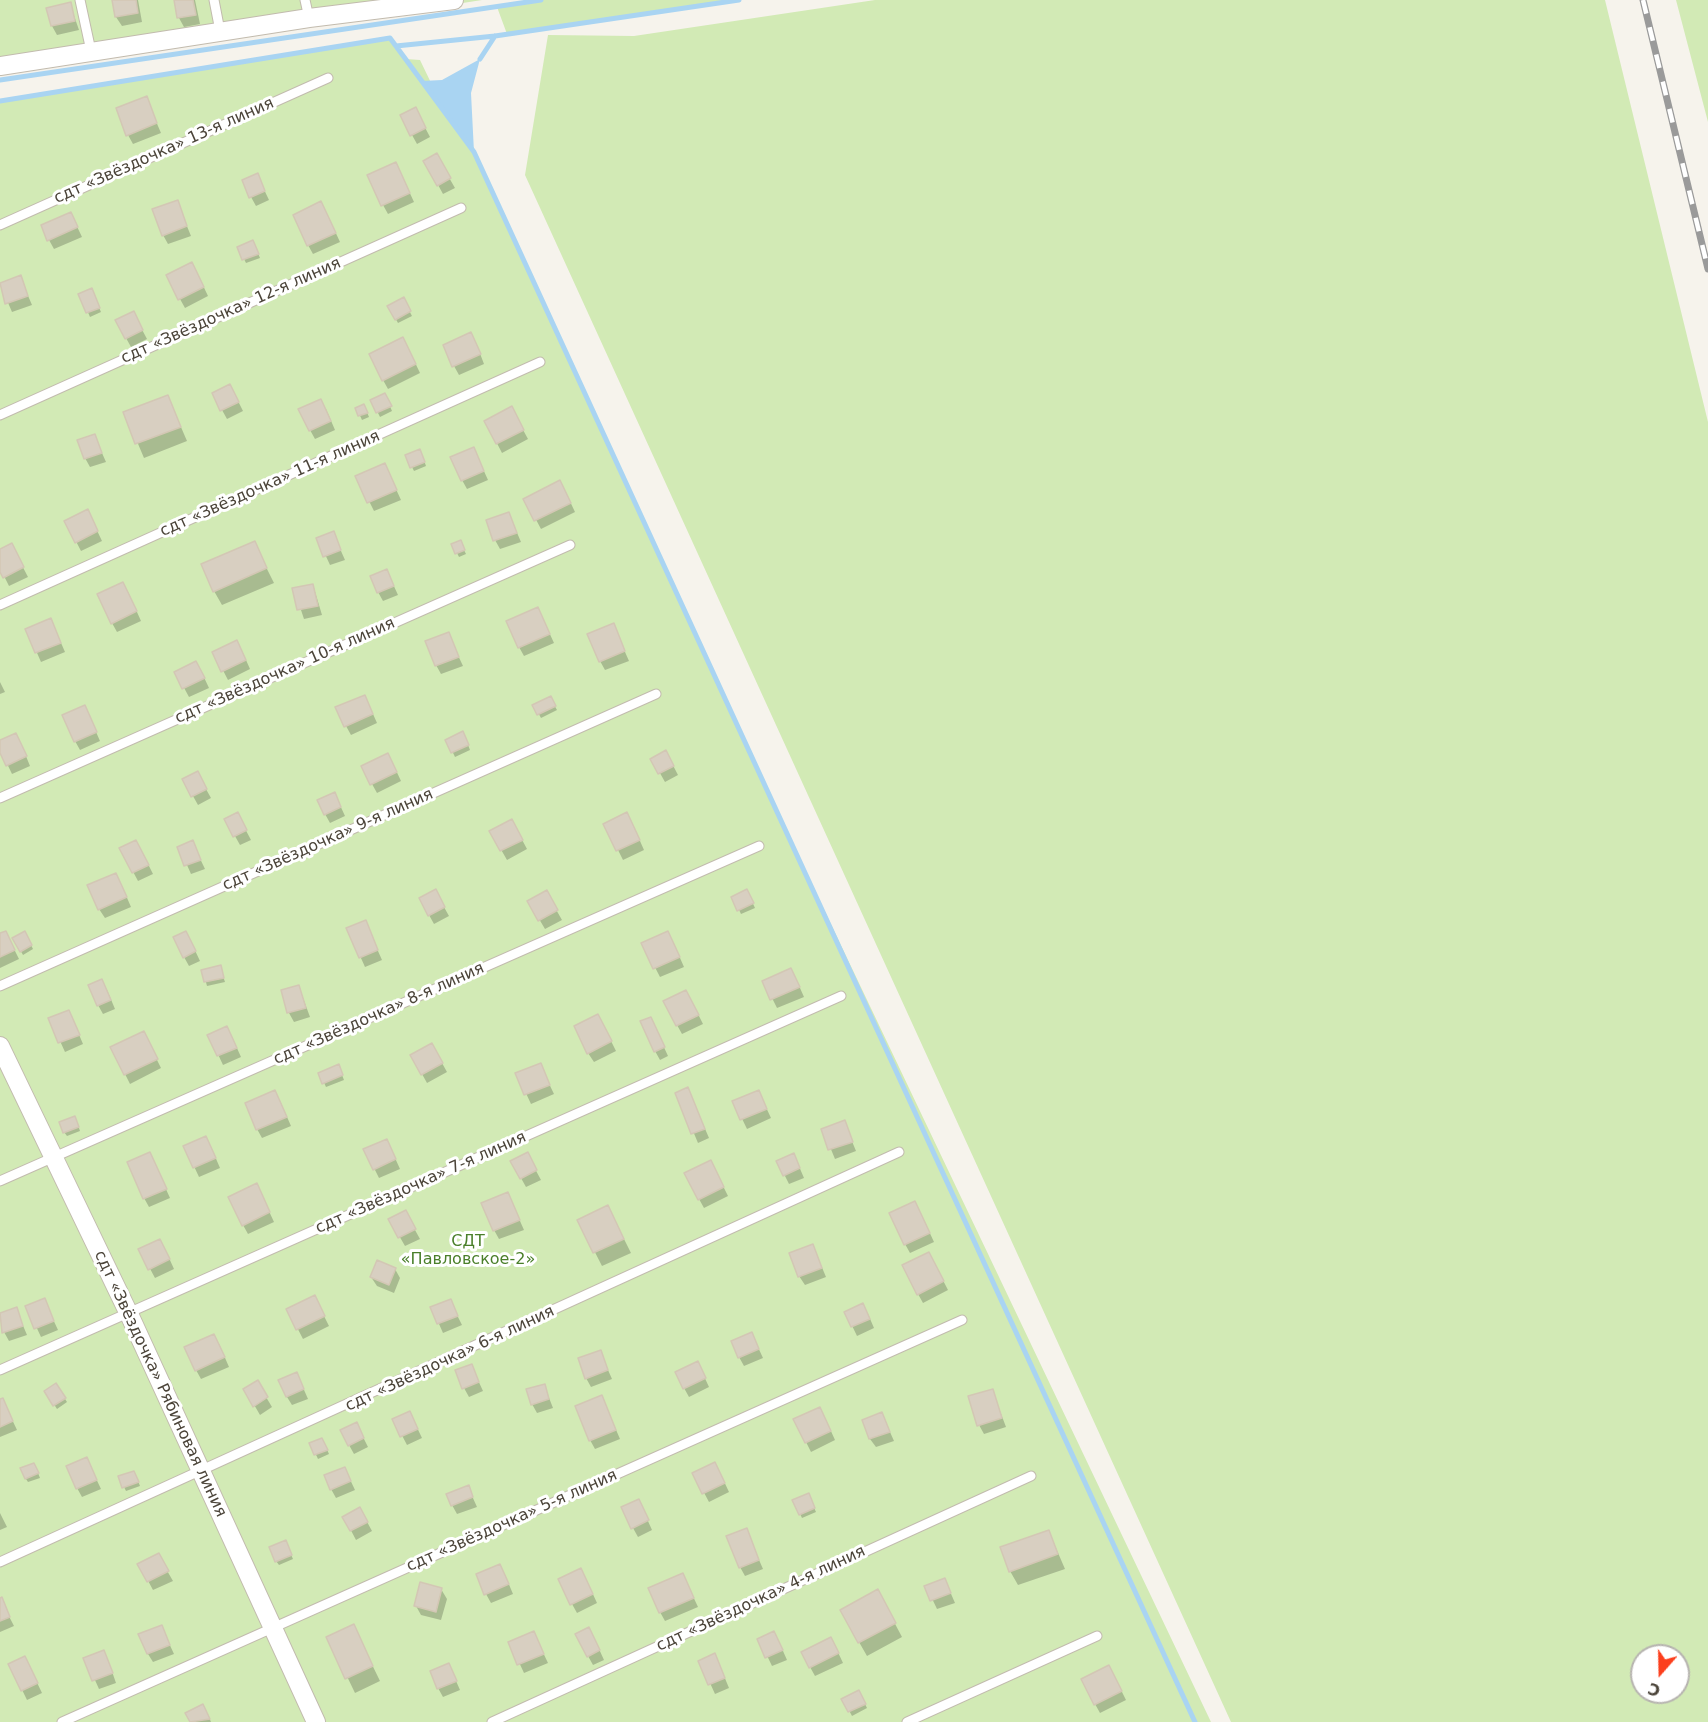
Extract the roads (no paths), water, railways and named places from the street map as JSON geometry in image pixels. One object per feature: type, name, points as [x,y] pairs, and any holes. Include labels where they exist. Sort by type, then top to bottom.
[{"type":"street","points":[[0,66],[309,18],[454,0]]},
{"type":"street","name":"сдт «Звёздочка» Рябиновая линия","points":[[0,1047],[129,1314],[316,1722]]},
{"type":"lane","points":[[80,0],[91,51]]},
{"type":"lane","points":[[214,0],[220,31]]},
{"type":"lane","points":[[305,0],[309,18]]},
{"type":"lane","name":"сдт «Звёздочка» 13-я линия","points":[[0,225],[328,78]]},
{"type":"lane","name":"сдт «Звёздочка» 12-я линия","points":[[0,415],[461,208]]},
{"type":"lane","name":"сдт «Звёздочка» 11-я линия","points":[[0,605],[540,362]]},
{"type":"lane","name":"сдт «Звёздочка» 10-я линия","points":[[0,798],[570,545]]},
{"type":"lane","name":"сдт «Звёздочка» 9-я линия","points":[[0,986],[656,694]]},
{"type":"lane","name":"сдт «Звёздочка» 8-я линия","points":[[0,1181],[759,846]]},
{"type":"lane","name":"сдт «Звёздочка» 7-я линия","points":[[0,1370],[841,996]]},
{"type":"lane","name":"сдт «Звёздочка» 6-я линия","points":[[0,1562],[201,1473],[899,1152]]},
{"type":"lane","name":"сдт «Звёздочка» 5-я линия","points":[[62,1722],[962,1320]]},
{"type":"lane","name":"сдт «Звёздочка» 4-я линия","points":[[492,1722],[1031,1476]]},
{"type":"lane","points":[[907,1722],[1097,1636]]},
{"type":"water","points":[[480,59],[471,93],[474,152],[422,81],[442,80]]},
{"type":"waterway","points":[[0,80],[541,0]]},
{"type":"waterway","points":[[396,46],[495,36],[739,0]]},
{"type":"waterway","points":[[480,59],[495,36]]},
{"type":"waterway","points":[[0,101],[390,38],[474,152],[1195,1722]]},
{"type":"railway","points":[[1643,0],[1708,269]]},
{"type":"park label","name":"СДТ «Павловское-2»","points":[[468,1251]]}]
